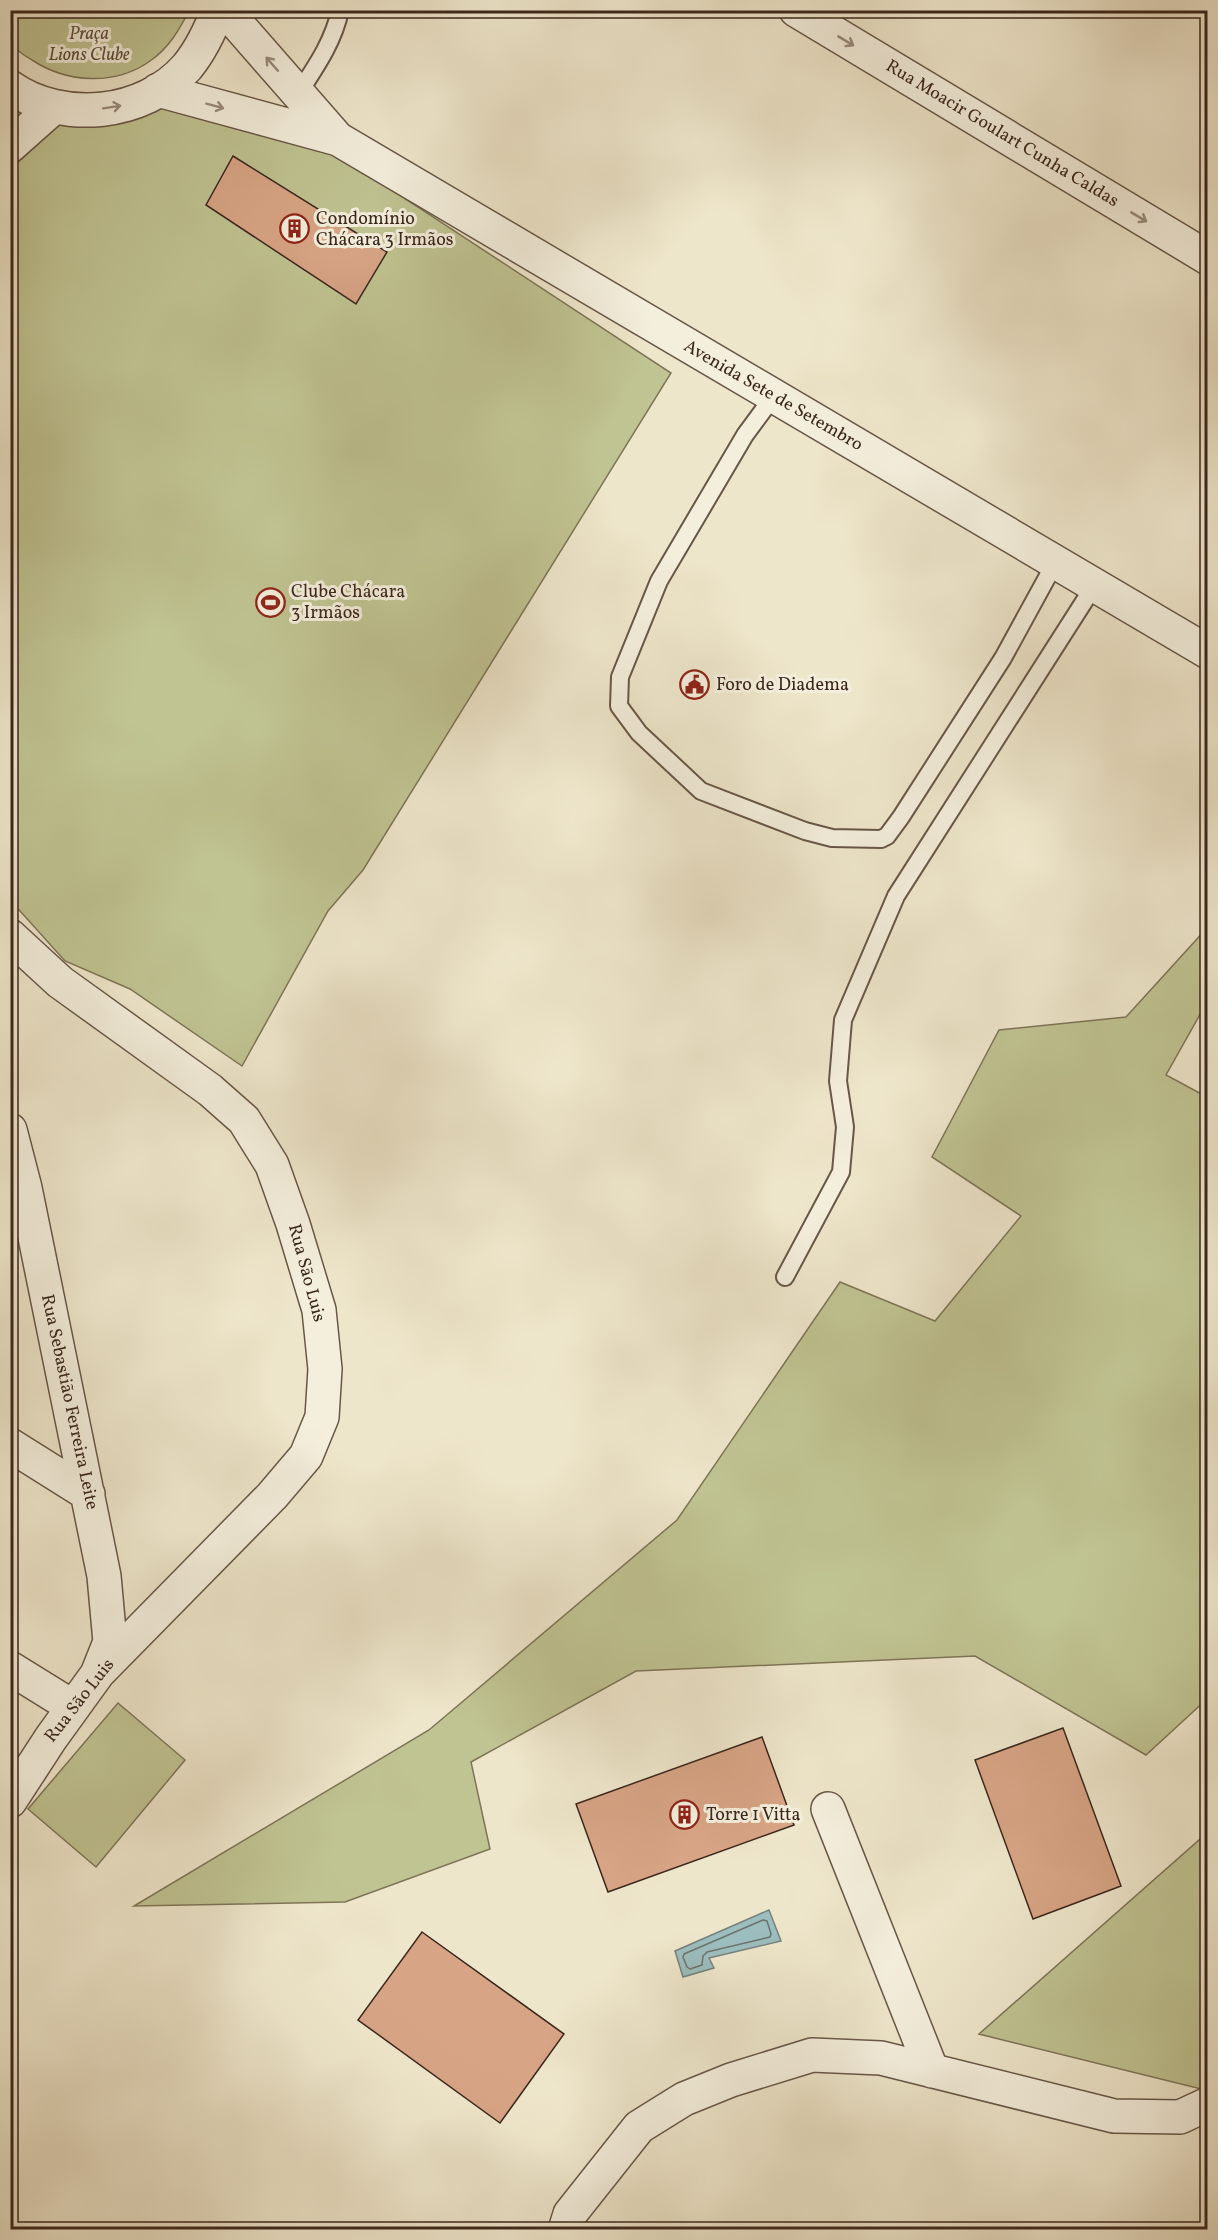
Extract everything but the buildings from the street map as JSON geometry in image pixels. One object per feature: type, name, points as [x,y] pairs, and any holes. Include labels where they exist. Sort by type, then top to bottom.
[{"type":"street","points":[[10,87],[21,94],[54,107],[90,111],[126,105],[158,90],[186,68],[207,39],[218,10]]},
{"type":"street","name":"Avenida Sete de Setembro","points":[[225,10],[338,140]]},
{"type":"street","name":"Rua Moacir Goulart Cunha Caldas","points":[[796,10],[1208,258]]},
{"type":"street","name":"Avenida Sete de Setembro","points":[[158,90],[338,140],[1208,652]]},
{"type":"street","points":[[10,146],[54,107]]},
{"type":"street","name":"Rua São Luis","points":[[10,936],[60,982],[210,1090],[244,1120],[272,1166],[293,1224],[319,1310],[325,1368],[322,1417],[306,1456],[272,1496],[98,1673],[10,1800]]},
{"type":"street","name":"Rua Sebastião Ferreira Leite","points":[[10,1130],[27,1200],[104,1576],[110,1642],[98,1673]]},
{"type":"street","points":[[10,1445],[88,1494]]},
{"type":"street","points":[[10,1668],[73,1707]]},
{"type":"street","points":[[828,1809],[932,2071]]},
{"type":"street","points":[[565,2229],[570,2214],[639,2127],[684,2099],[731,2080],[812,2055],[881,2058],[1114,2116],[1180,2116],[1208,2104]]},
{"type":"lane","points":[[298,94],[321,58],[339,19],[340,10]]},
{"type":"lane","points":[[773,397],[745,435],[659,582],[620,677],[620,706],[639,733],[701,791],[805,831],[832,838],[881,839],[886,836],[901,817],[1003,658],[1055,563]]},
{"type":"lane","points":[[785,1277],[841,1172],[845,1127],[838,1082],[843,1020],[896,897],[1094,586]]},
{"type":"green space","name":"Praça Lions Clube","points":[[11,10],[189,11],[168,44],[150,61],[122,75],[91,78],[75,77],[46,68],[18,51],[10,36]]},
{"type":"green space","name":"Clube Chácara 3 Irmãos","points":[[163,106],[334,152],[671,373],[363,870],[328,911],[242,1066],[130,989],[65,961],[11,901],[11,169],[61,122],[117,124]]},
{"type":"green space","points":[[1207,928],[1207,1002],[1166,1075],[1207,1097],[1207,1699],[1146,1755],[975,1656],[636,1671],[471,1762],[490,1849],[345,1902],[134,1906],[429,1730],[677,1520],[840,1282],[935,1321],[1021,1216],[932,1157],[999,1030],[1126,1017]]},
{"type":"green space","points":[[118,1703],[185,1760],[96,1867],[28,1809]]},
{"type":"green space","points":[[1207,1833],[1208,2083],[1201,2089],[979,2034]]},
{"type":"water","points":[[769,1910],[781,1941],[709,1958],[714,1968],[683,1977],[675,1951]]},
{"type":"place","name":"Condomínio Chácara 3 Irmãos","points":[[295,229]]},
{"type":"place","name":"Clube Chácara 3 Irmãos","points":[[270,602]]},
{"type":"place","name":"Foro de Diadema","points":[[695,685]]},
{"type":"place","name":"Torre 1 Vitta","points":[[685,1815]]}]
